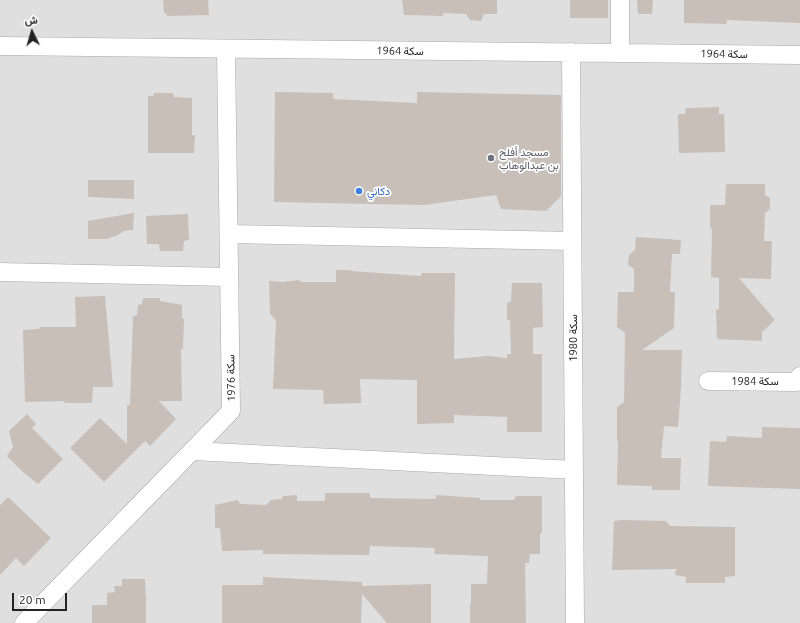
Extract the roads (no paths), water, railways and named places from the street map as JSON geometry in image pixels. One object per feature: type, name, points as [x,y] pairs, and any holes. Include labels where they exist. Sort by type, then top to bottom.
[{"type":"street","points":[[620,0],[620,53]]},
{"type":"street","name":"سكة 1964","points":[[0,46],[800,55]]},
{"type":"street","name":"سكة 1976","points":[[24,623],[232,411],[226,49]]},
{"type":"street","name":"سكة 1980","points":[[571,52],[575,623]]},
{"type":"street","points":[[229,234],[572,241]]},
{"type":"street","points":[[0,272],[229,277]]},
{"type":"street","name":"سكة 1984","points":[[708,381],[797,382],[800,376]]},
{"type":"street","points":[[192,451],[574,470]]},
{"type":"place","name":"مسجد أفلح بن عبدالوهاب","points":[[491,158]]},
{"type":"place","name":"دكاني","points":[[359,191]]}]
